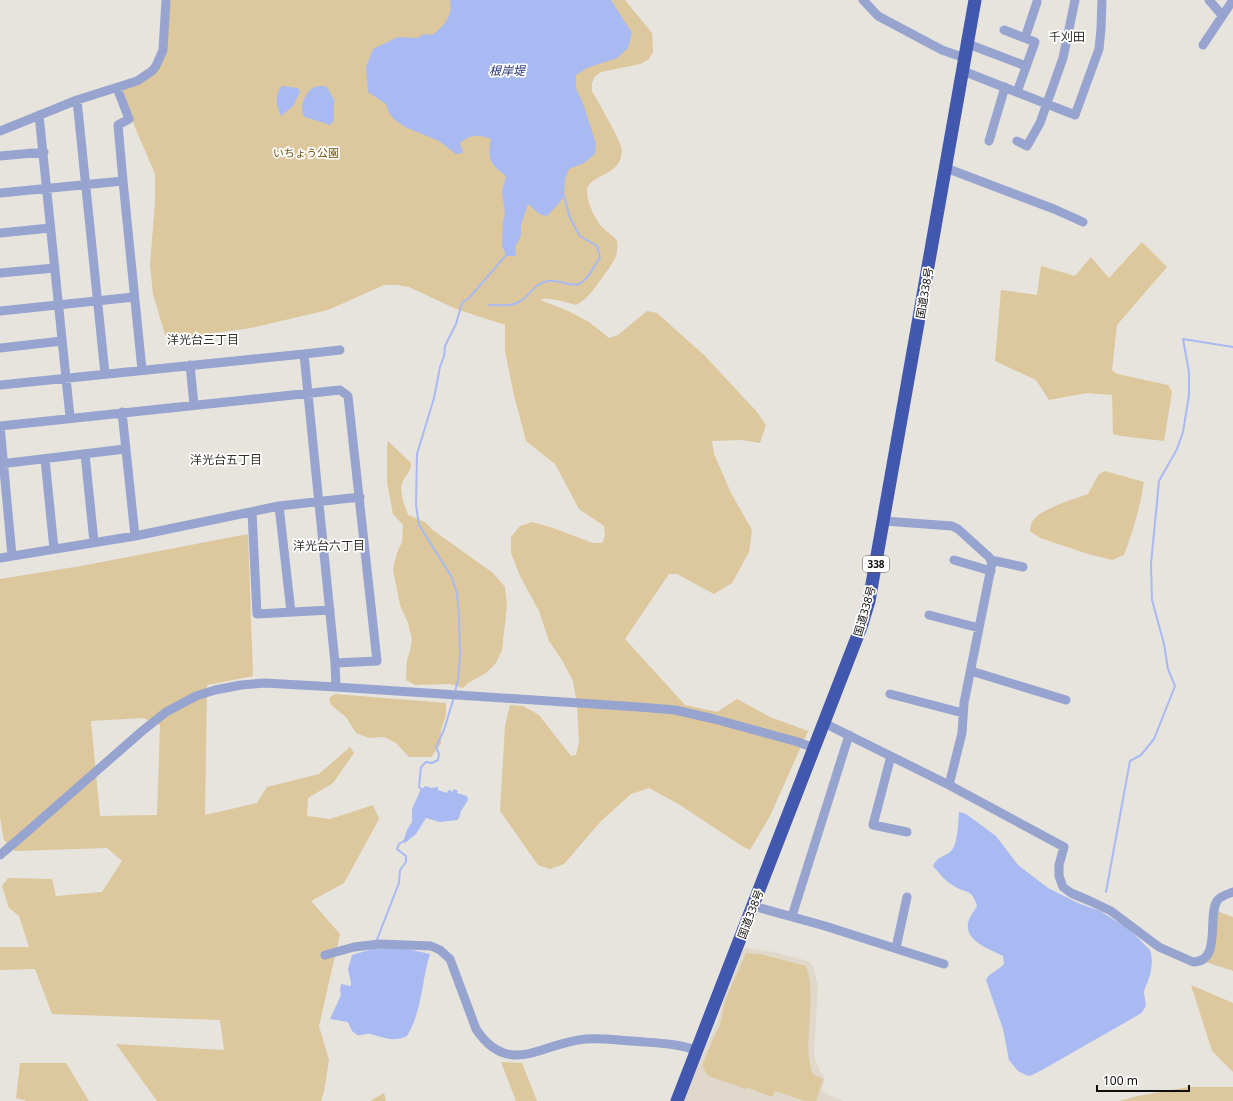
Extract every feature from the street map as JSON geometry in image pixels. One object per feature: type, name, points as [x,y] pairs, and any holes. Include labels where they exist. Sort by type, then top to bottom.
[{"type":"highway","name":"国道338号","points":[[677,1101],[866,614],[884,521],[975,0]]},
{"type":"street","points":[[0,131],[77,100],[137,81],[152,71],[156,66],[163,50],[166,0]]},
{"type":"street","points":[[863,0],[878,16],[942,50],[1005,87],[1075,115],[1099,49],[1102,0]]},
{"type":"street","points":[[1017,141],[1026,146],[1040,122],[1048,104],[1063,58],[1075,0]]},
{"type":"street","points":[[1209,0],[1222,15]]},
{"type":"street","points":[[1203,45],[1233,0]]},
{"type":"street","points":[[1026,38],[1037,2]]},
{"type":"street","points":[[1004,30],[1035,42],[1017,92]]},
{"type":"street","points":[[968,44],[1026,66]]},
{"type":"street","points":[[989,141],[1005,87]]},
{"type":"street","points":[[117,88],[129,119],[118,125],[142,370]]},
{"type":"street","points":[[77,100],[105,374]]},
{"type":"street","points":[[39,115],[70,417]]},
{"type":"street","points":[[0,156],[44,152]]},
{"type":"street","points":[[946,168],[1048,206],[1083,222]]},
{"type":"street","points":[[0,193],[123,181]]},
{"type":"street","points":[[0,233],[50,228]]},
{"type":"street","points":[[0,273],[55,268]]},
{"type":"street","points":[[0,311],[134,297]]},
{"type":"street","points":[[0,348],[62,341]]},
{"type":"street","points":[[0,385],[340,350]]},
{"type":"street","points":[[304,354],[336,663],[336,687]]},
{"type":"street","points":[[190,365],[194,405]]},
{"type":"street","points":[[12,556],[2,464],[0,426],[70,417],[340,390],[348,396],[377,661],[336,663]]},
{"type":"street","points":[[122,412],[135,536]]},
{"type":"street","points":[[2,464],[125,449]]},
{"type":"street","points":[[85,454],[94,542]]},
{"type":"street","points":[[44,459],[54,549]]},
{"type":"street","points":[[0,558],[135,536],[280,506],[360,497]]},
{"type":"street","points":[[280,506],[291,612]]},
{"type":"street","points":[[252,512],[257,614],[330,610]]},
{"type":"street","points":[[884,521],[952,526],[958,529],[989,557],[992,563],[962,713],[962,733],[949,785]]},
{"type":"street","points":[[954,560],[991,571]]},
{"type":"street","points":[[991,560],[1024,567]]},
{"type":"street","points":[[929,615],[979,628]]},
{"type":"street","points":[[971,671],[1066,700]]},
{"type":"street","points":[[0,855],[166,712],[180,704],[215,690],[241,685],[264,683],[336,687],[675,710],[714,719],[798,742],[814,748]]},
{"type":"street","points":[[890,694],[962,713]]},
{"type":"street","points":[[824,723],[949,785],[1064,847],[1059,865],[1059,876],[1063,887],[1071,893],[1110,911],[1159,947],[1193,962],[1199,962],[1206,958],[1210,949],[1214,909],[1217,901],[1233,892]]},
{"type":"street","points":[[792,916],[849,735]]},
{"type":"street","points":[[891,756],[873,824],[907,832]]},
{"type":"street","points":[[896,948],[907,897]]},
{"type":"street","points":[[753,906],[792,916],[944,964]]},
{"type":"street","points":[[325,955],[354,947],[380,944],[430,946],[440,950],[450,959],[476,1029],[488,1044],[503,1052],[522,1055],[532,1054],[564,1043],[597,1038],[676,1045],[696,1050]]},
{"type":"shaded area","points":[[746,948],[774,952],[808,961],[813,967],[818,985],[814,1055],[820,1072],[825,1078],[822,1090],[828,1095],[844,1101],[684,1101],[716,1026],[727,990],[743,950]]},
{"type":"green space","name":"いちょう公園","points":[[169,0],[625,0],[652,33],[653,52],[649,59],[640,64],[601,72],[595,76],[592,83],[592,91],[614,131],[622,151],[620,160],[616,167],[592,182],[588,187],[587,193],[590,207],[597,221],[617,241],[615,259],[593,290],[585,299],[576,305],[553,299],[540,300],[566,310],[589,322],[609,338],[618,335],[647,311],[657,313],[705,356],[757,412],[766,425],[760,443],[742,440],[712,441],[714,454],[731,493],[752,530],[749,552],[732,583],[714,594],[677,574],[669,574],[625,639],[685,705],[717,712],[737,699],[770,717],[808,731],[770,816],[750,850],[680,805],[649,788],[631,794],[601,821],[564,864],[550,869],[538,865],[500,811],[505,726],[510,705],[523,706],[539,715],[571,756],[576,755],[579,742],[577,705],[573,681],[562,660],[549,641],[539,611],[520,576],[511,553],[511,537],[520,526],[532,522],[593,543],[602,543],[605,536],[604,526],[579,509],[555,464],[526,441],[513,391],[505,351],[505,325],[456,309],[409,287],[384,285],[328,310],[251,328],[171,339],[165,335],[153,294],[150,265],[155,202],[155,174],[132,120],[122,89],[155,72]]},
{"type":"green space","points":[[1142,242],[1167,267],[1117,325],[1112,370],[1117,374],[1168,385],[1172,392],[1164,441],[1113,434],[1112,395],[1087,393],[1049,400],[1036,380],[995,361],[1001,290],[1037,295],[1041,266],[1075,276],[1091,257],[1109,278]]},
{"type":"green space","points":[[388,441],[411,463],[409,472],[403,480],[401,487],[408,515],[425,522],[434,531],[493,573],[505,587],[507,606],[502,650],[496,663],[486,673],[468,683],[463,688],[450,684],[415,685],[406,680],[407,660],[412,640],[408,623],[400,605],[393,570],[397,553],[402,542],[403,525],[393,514],[387,482]]},
{"type":"green space","points":[[1105,471],[1144,482],[1136,519],[1124,555],[1112,560],[1088,554],[1040,538],[1030,531],[1032,522],[1042,513],[1057,505],[1088,494],[1099,474]]},
{"type":"green space","points":[[248,534],[253,676],[207,685],[205,815],[257,803],[267,787],[319,774],[350,747],[354,753],[333,783],[308,798],[307,816],[330,819],[373,805],[379,819],[344,883],[311,901],[340,934],[319,1026],[329,1060],[324,1092],[321,1101],[157,1101],[116,1044],[224,1050],[220,1020],[52,1014],[35,969],[0,970],[0,947],[29,947],[19,916],[9,908],[2,886],[8,878],[52,879],[56,896],[102,892],[122,861],[107,848],[15,851],[4,840],[0,817],[0,579],[81,566]],"holes":[[[143,718],[160,725],[157,815],[100,816],[91,721]]]},
{"type":"green space","points":[[335,694],[446,703],[446,715],[441,730],[441,744],[431,757],[409,757],[396,743],[384,737],[369,738],[356,733],[346,717],[331,705],[329,698]]},
{"type":"green space","points":[[1217,911],[1233,917],[1233,971],[1203,961]]},
{"type":"green space","points":[[746,953],[760,954],[806,966],[809,978],[811,1003],[808,1040],[810,1064],[812,1073],[823,1079],[816,1101],[805,1101],[775,1091],[772,1097],[746,1087],[746,1089],[708,1076],[702,1066],[720,1026],[725,1001]]},
{"type":"green space","points":[[1191,985],[1233,1003],[1233,1072],[1212,1051]]},
{"type":"green space","points":[[501,1062],[522,1063],[537,1101],[516,1101]]},
{"type":"green space","points":[[20,1063],[66,1063],[89,1101],[27,1101],[16,1098]]},
{"type":"green space","points":[[1188,1087],[1233,1087],[1233,1101],[1119,1101],[1138,1096]]},
{"type":"green space","points":[[384,1093],[386,1101],[370,1101]]},
{"type":"water","name":"根岸堤","points":[[450,0],[611,0],[632,33],[628,48],[617,58],[587,68],[576,75],[576,88],[584,106],[596,144],[595,154],[584,163],[569,169],[565,179],[564,195],[560,202],[547,216],[539,214],[528,204],[521,225],[521,236],[515,247],[516,256],[507,256],[502,246],[503,222],[505,214],[502,191],[506,176],[493,165],[491,161],[489,152],[491,139],[482,136],[471,136],[460,143],[463,153],[456,154],[439,141],[405,127],[395,120],[389,113],[386,104],[368,92],[366,67],[373,49],[398,37],[417,38],[425,34],[432,35],[444,25],[447,20],[451,6]]},
{"type":"water","points":[[282,86],[298,88],[300,92],[293,106],[281,116],[278,108],[277,97],[279,89]]},
{"type":"water","points":[[323,86],[328,89],[334,99],[334,120],[330,125],[305,117],[302,110],[303,101],[307,93],[315,87]]},
{"type":"water","points":[[426,786],[431,788],[438,787],[438,790],[447,793],[448,790],[452,791],[452,793],[454,789],[458,791],[457,793],[467,796],[468,800],[457,820],[440,822],[426,818],[416,834],[405,843],[403,842],[407,830],[412,822],[412,809],[421,789]]},
{"type":"water","points":[[959,812],[966,814],[996,836],[1018,865],[1048,888],[1078,903],[1100,911],[1129,929],[1150,950],[1151,953],[1151,971],[1144,991],[1146,1005],[1143,1011],[1030,1076],[1018,1071],[1009,1060],[1003,1029],[986,980],[1004,964],[1003,956],[980,944],[970,935],[968,923],[977,906],[973,896],[948,882],[933,866],[938,859],[950,852],[955,845]]},
{"type":"water","points":[[403,948],[430,954],[419,1006],[407,1036],[393,1039],[370,1034],[357,1035],[352,1031],[348,1022],[330,1019],[341,995],[341,984],[351,986],[348,969],[352,955],[373,949]]},
{"type":"waterway","points":[[489,305],[515,304],[543,282],[556,281],[572,285],[579,284],[591,272],[600,257],[597,246],[580,236],[570,218],[563,193]]},
{"type":"waterway","points":[[455,692],[458,680],[460,656],[457,593],[451,576],[419,525],[416,505],[417,454],[434,398],[445,346],[456,324],[462,303],[469,298],[507,254]]},
{"type":"waterway","points":[[1106,892],[1130,761],[1141,755],[1154,739],[1175,686],[1168,669],[1164,644],[1152,600],[1151,564],[1159,481],[1177,449],[1183,432],[1189,395],[1189,372],[1183,339],[1233,347]]},
{"type":"waterway","points":[[422,790],[419,787],[421,767],[426,762],[432,763],[438,760],[439,754],[436,747],[444,730],[454,697]]},
{"type":"waterway","points":[[376,942],[399,883],[400,870],[406,862],[406,856],[397,849],[399,844],[405,840]]},
{"type":"district","name":"千刈田","points":[[1067,36]]},
{"type":"district","name":"洋光台三丁目","points":[[203,339]]},
{"type":"district","name":"洋光台五丁目","points":[[226,459]]},
{"type":"district","name":"洋光台六丁目","points":[[329,545]]}]
